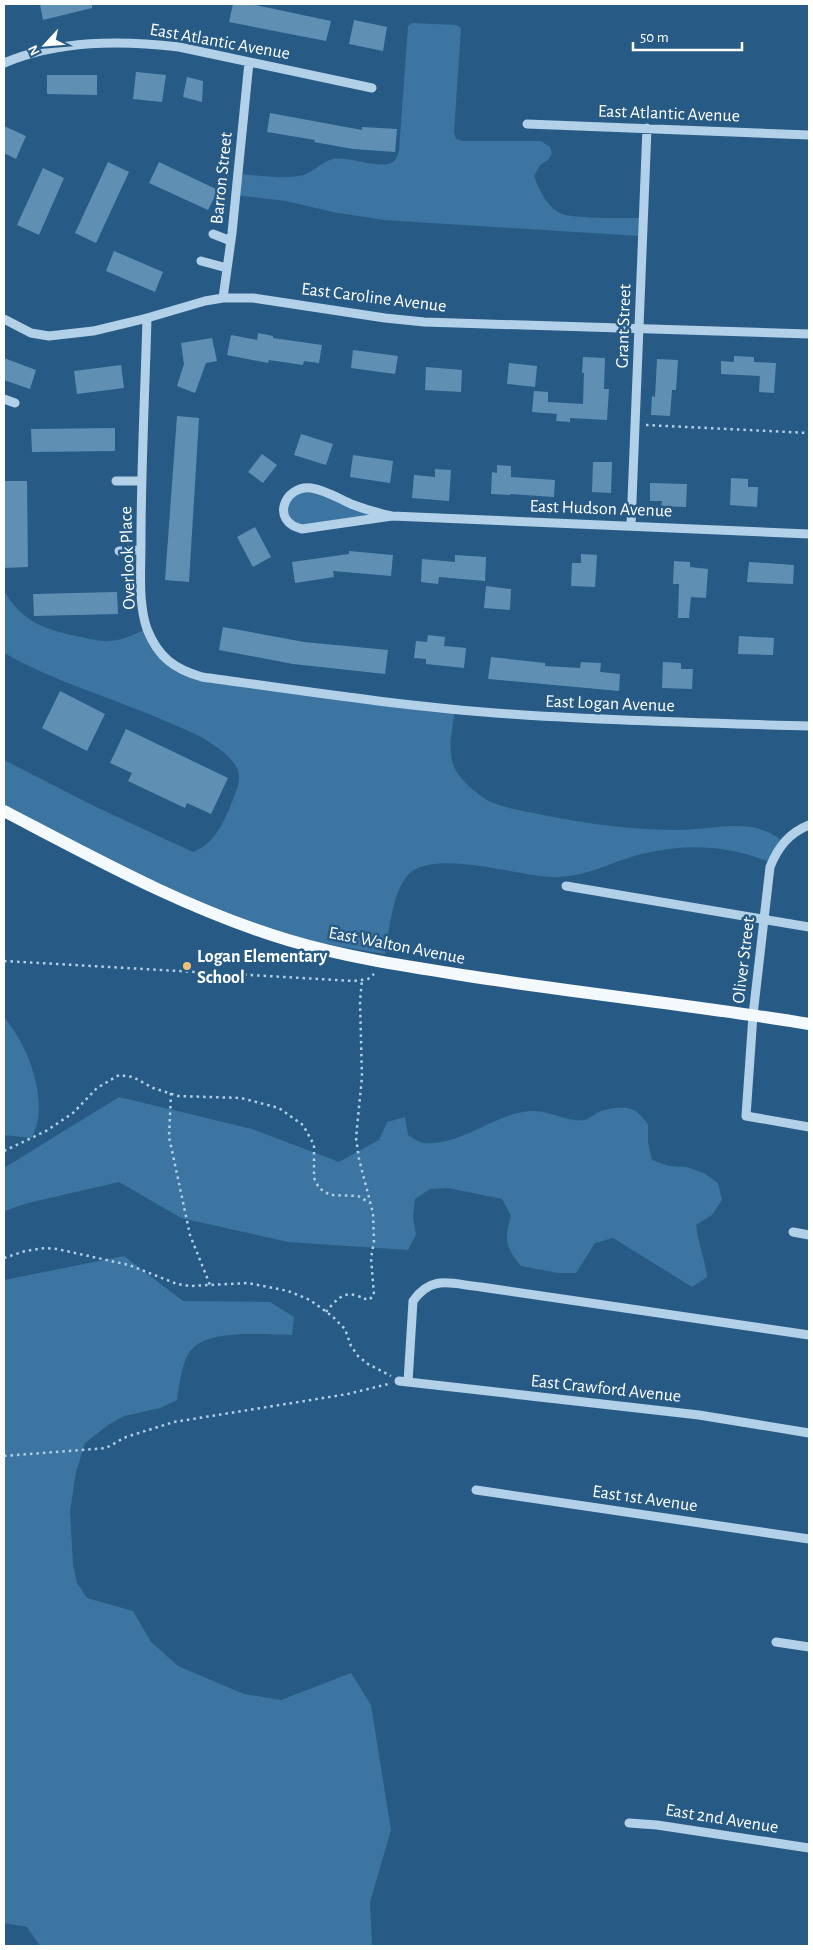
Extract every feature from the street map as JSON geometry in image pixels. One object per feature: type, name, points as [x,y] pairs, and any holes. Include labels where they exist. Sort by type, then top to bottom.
[{"type":"main road","name":"East Walton Avenue","points":[[4,812],[120,871],[216,914],[290,941],[382,962],[521,984],[809,1024]]},
{"type":"street","name":"East Atlantic Avenue","points":[[4,63],[23,55],[79,44],[117,42],[179,47],[372,88]]},
{"type":"street","name":"Barron Street","points":[[223,298],[250,62]]},
{"type":"street","name":"East Atlantic Avenue","points":[[527,124],[809,136]]},
{"type":"street","name":"Grant Street","points":[[631,525],[647,128]]},
{"type":"street","points":[[214,234],[231,241]]},
{"type":"street","points":[[201,262],[227,268]]},
{"type":"street","name":"East Caroline Avenue","points":[[4,319],[31,333],[49,336],[93,331],[205,301],[223,298],[254,298],[424,322],[809,334]]},
{"type":"street","name":"Overlook Place","points":[[147,318],[141,581],[147,628],[155,644],[173,666],[202,677],[411,704]]},
{"type":"street","points":[[4,398],[15,403]]},
{"type":"street","points":[[116,481],[142,481]]},
{"type":"street","name":"East Hudson Avenue","points":[[392,516],[302,529],[292,527],[286,521],[284,513],[285,503],[290,494],[298,490],[310,488],[321,490],[372,512],[392,516],[809,534]]},
{"type":"street","points":[[119,551],[141,550]]},
{"type":"street","name":"East Logan Avenue","points":[[411,704],[509,714],[580,718],[809,726]]},
{"type":"street","name":"Oliver Street","points":[[809,826],[798,830],[784,842],[770,867],[754,1015],[746,1116],[809,1127]]},
{"type":"street","points":[[566,886],[809,926]]},
{"type":"street","points":[[793,1232],[809,1235]]},
{"type":"street","points":[[403,1381],[412,1301],[428,1285],[438,1282],[500,1289],[809,1335]]},
{"type":"street","name":"East Crawford Avenue","points":[[403,1381],[699,1415],[809,1433]]},
{"type":"street","name":"East 1st Avenue","points":[[476,1490],[809,1538]]},
{"type":"street","points":[[776,1642],[809,1647]]},
{"type":"street","name":"East 2nd Avenue","points":[[629,1822],[809,1848]]},
{"type":"path","points":[[636,424],[809,433]]},
{"type":"path","points":[[4,961],[354,981],[368,979],[376,973],[382,962]]},
{"type":"path","points":[[326,1312],[335,1300],[346,1295],[355,1294],[369,1300],[374,1295],[371,1258],[374,1241],[373,1213],[359,1159],[356,1138],[362,1077],[360,1001],[362,980]]},
{"type":"path","points":[[4,1151],[46,1131],[73,1113],[97,1088],[119,1076],[133,1076],[153,1088],[178,1096],[241,1098],[279,1108],[303,1125],[314,1145],[314,1178],[320,1188],[330,1195],[358,1196],[370,1203]]},
{"type":"path","points":[[171,1094],[169,1137],[190,1235],[210,1285]]},
{"type":"path","points":[[4,1258],[25,1251],[45,1248],[58,1249],[129,1265],[177,1284],[190,1286],[248,1283],[267,1286],[310,1300],[345,1329],[351,1346],[358,1356],[368,1364],[403,1381]]},
{"type":"path","points":[[4,1456],[106,1448],[126,1437],[174,1422],[348,1394],[403,1381]]},
{"type":"shaded area","points":[[412,23],[457,25],[461,28],[454,133],[456,139],[462,141],[541,141],[550,147],[552,154],[548,160],[540,165],[534,176],[547,202],[555,210],[566,215],[575,216],[641,218],[640,236],[384,220],[333,212],[286,201],[236,195],[238,174],[288,177],[307,174],[333,159],[347,159],[378,164],[394,161],[399,151],[408,26]]},
{"type":"shaded area","points":[[310,488],[391,516],[292,527],[285,503],[290,495]]},
{"type":"shaded area","points":[[4,591],[18,610],[26,617],[43,627],[64,633],[110,641],[147,629],[155,644],[186,672],[455,709],[451,755],[455,769],[461,778],[476,792],[486,800],[497,804],[517,810],[560,818],[628,828],[679,830],[733,826],[746,827],[771,833],[782,841],[769,862],[734,851],[716,848],[680,848],[643,854],[591,871],[565,877],[540,876],[461,864],[425,866],[411,872],[400,888],[390,922],[385,954],[291,936],[218,912],[4,811],[4,760],[96,807],[193,852],[200,849],[216,834],[227,814],[237,789],[239,775],[236,767],[222,751],[189,731],[42,672],[4,653]]},
{"type":"shaded area","points":[[4,1017],[19,1039],[35,1078],[39,1106],[38,1121],[32,1138],[4,1135]]},
{"type":"shaded area","points":[[119,1097],[252,1129],[339,1162],[379,1140],[387,1122],[405,1117],[408,1135],[423,1143],[439,1143],[519,1113],[539,1111],[578,1120],[586,1119],[605,1110],[620,1108],[635,1110],[648,1124],[648,1142],[652,1160],[669,1166],[686,1167],[704,1173],[718,1183],[722,1200],[712,1215],[696,1225],[707,1277],[692,1287],[613,1238],[595,1243],[576,1273],[558,1273],[521,1266],[507,1242],[507,1231],[511,1216],[502,1199],[448,1188],[430,1189],[415,1199],[413,1217],[416,1235],[408,1250],[288,1242],[181,1218],[119,1182],[28,1203],[4,1211],[4,1168]]},
{"type":"shaded area","points":[[124,1256],[183,1301],[270,1302],[294,1317],[292,1335],[240,1334],[213,1338],[202,1342],[193,1348],[186,1359],[177,1400],[160,1408],[124,1416],[108,1425],[85,1443],[76,1472],[70,1511],[73,1565],[77,1583],[87,1598],[133,1611],[151,1642],[178,1666],[244,1694],[281,1700],[351,1673],[371,1705],[391,1830],[370,1902],[372,1946],[40,1946],[27,1927],[4,1923],[4,1280]]},
{"type":"building","points":[[40,4],[92,4],[92,8],[43,20]]},
{"type":"building","points":[[233,4],[251,4],[331,21],[326,41],[229,22]]},
{"type":"building","points":[[354,20],[387,27],[383,51],[349,44]]},
{"type":"building","points":[[136,72],[166,75],[162,102],[133,99]]},
{"type":"building","points":[[47,75],[97,75],[97,95],[47,94]]},
{"type":"building","points":[[187,77],[203,81],[202,102],[183,97]]},
{"type":"building","points":[[270,113],[362,130],[362,127],[397,129],[395,152],[353,149],[267,132]]},
{"type":"building","points":[[4,126],[26,136],[16,159],[4,153]]},
{"type":"building","points":[[108,162],[129,172],[96,243],[75,233]]},
{"type":"building","points":[[159,162],[218,190],[208,210],[149,183]]},
{"type":"building","points":[[43,168],[64,178],[39,235],[17,225]]},
{"type":"building","points":[[114,251],[163,272],[155,292],[106,271]]},
{"type":"building","points":[[258,333],[273,336],[273,338],[322,345],[319,363],[304,361],[303,365],[269,360],[268,363],[227,355],[231,335],[257,340]]},
{"type":"building","points":[[212,338],[217,361],[206,363],[195,393],[177,386],[184,364],[181,343]]},
{"type":"building","points":[[353,350],[398,356],[395,374],[351,368]]},
{"type":"building","points":[[734,356],[754,357],[754,362],[776,363],[774,393],[759,392],[760,376],[721,374],[721,361],[734,362]]},
{"type":"building","points":[[583,357],[605,358],[604,389],[609,389],[607,420],[570,418],[570,422],[556,421],[557,414],[532,412],[534,391],[548,392],[548,402],[583,404]]},
{"type":"building","points":[[4,358],[36,370],[30,389],[4,380]]},
{"type":"building","points":[[657,359],[678,360],[676,390],[672,390],[670,416],[651,415],[652,396],[655,397]]},
{"type":"building","points":[[509,363],[537,366],[535,387],[507,384]]},
{"type":"building","points":[[121,365],[124,388],[77,394],[74,371]]},
{"type":"building","points":[[426,367],[462,370],[461,392],[425,390]]},
{"type":"building","points":[[177,416],[199,418],[189,582],[165,580]]},
{"type":"building","points":[[115,428],[115,451],[32,452],[31,429]]},
{"type":"building","points":[[301,434],[333,444],[326,465],[294,455]]},
{"type":"building","points":[[262,454],[277,465],[263,483],[248,472]]},
{"type":"building","points":[[353,455],[393,461],[390,483],[350,477]]},
{"type":"building","points":[[593,462],[612,462],[611,493],[592,492]]},
{"type":"building","points":[[497,465],[511,466],[511,477],[555,480],[554,497],[491,494],[492,472],[497,473]]},
{"type":"building","points":[[435,469],[451,470],[449,501],[412,498],[414,475],[435,477]]},
{"type":"building","points":[[731,478],[748,479],[748,487],[758,487],[757,507],[730,505]]},
{"type":"building","points":[[4,481],[27,481],[28,567],[4,568]]},
{"type":"building","points":[[650,483],[687,484],[686,507],[661,506],[662,501],[650,501]]},
{"type":"building","points":[[255,527],[271,557],[253,567],[237,537]]},
{"type":"building","points":[[349,551],[393,555],[391,576],[333,571],[334,577],[295,583],[292,562],[349,554]]},
{"type":"building","points":[[581,554],[597,555],[595,587],[571,586],[572,563],[581,563]]},
{"type":"building","points":[[455,555],[486,557],[485,581],[439,577],[438,584],[421,582],[422,559],[455,562]]},
{"type":"building","points":[[674,561],[690,562],[690,567],[708,569],[706,598],[691,597],[689,618],[678,618],[679,584],[673,584]]},
{"type":"building","points":[[749,562],[794,565],[793,584],[747,582]]},
{"type":"building","points":[[486,586],[511,589],[510,610],[484,608]]},
{"type":"building","points":[[117,592],[118,614],[34,616],[33,594]]},
{"type":"building","points":[[223,627],[304,642],[388,650],[385,674],[293,664],[219,650]]},
{"type":"building","points":[[428,635],[445,637],[444,646],[466,648],[464,668],[426,664],[426,659],[414,658],[416,641],[427,642]]},
{"type":"building","points":[[739,636],[774,638],[773,655],[738,654]]},
{"type":"building","points":[[491,657],[545,663],[545,666],[580,668],[581,662],[601,663],[600,672],[620,674],[619,691],[488,679]]},
{"type":"building","points":[[663,662],[681,663],[681,669],[693,669],[692,689],[662,688]]},
{"type":"building","points":[[60,691],[105,714],[87,751],[42,728]]},
{"type":"building","points":[[126,729],[228,778],[211,814],[187,803],[185,808],[128,781],[132,773],[110,763]]},
{"type":"place","name":"Logan Elementary School","points":[[187,966]]}]
